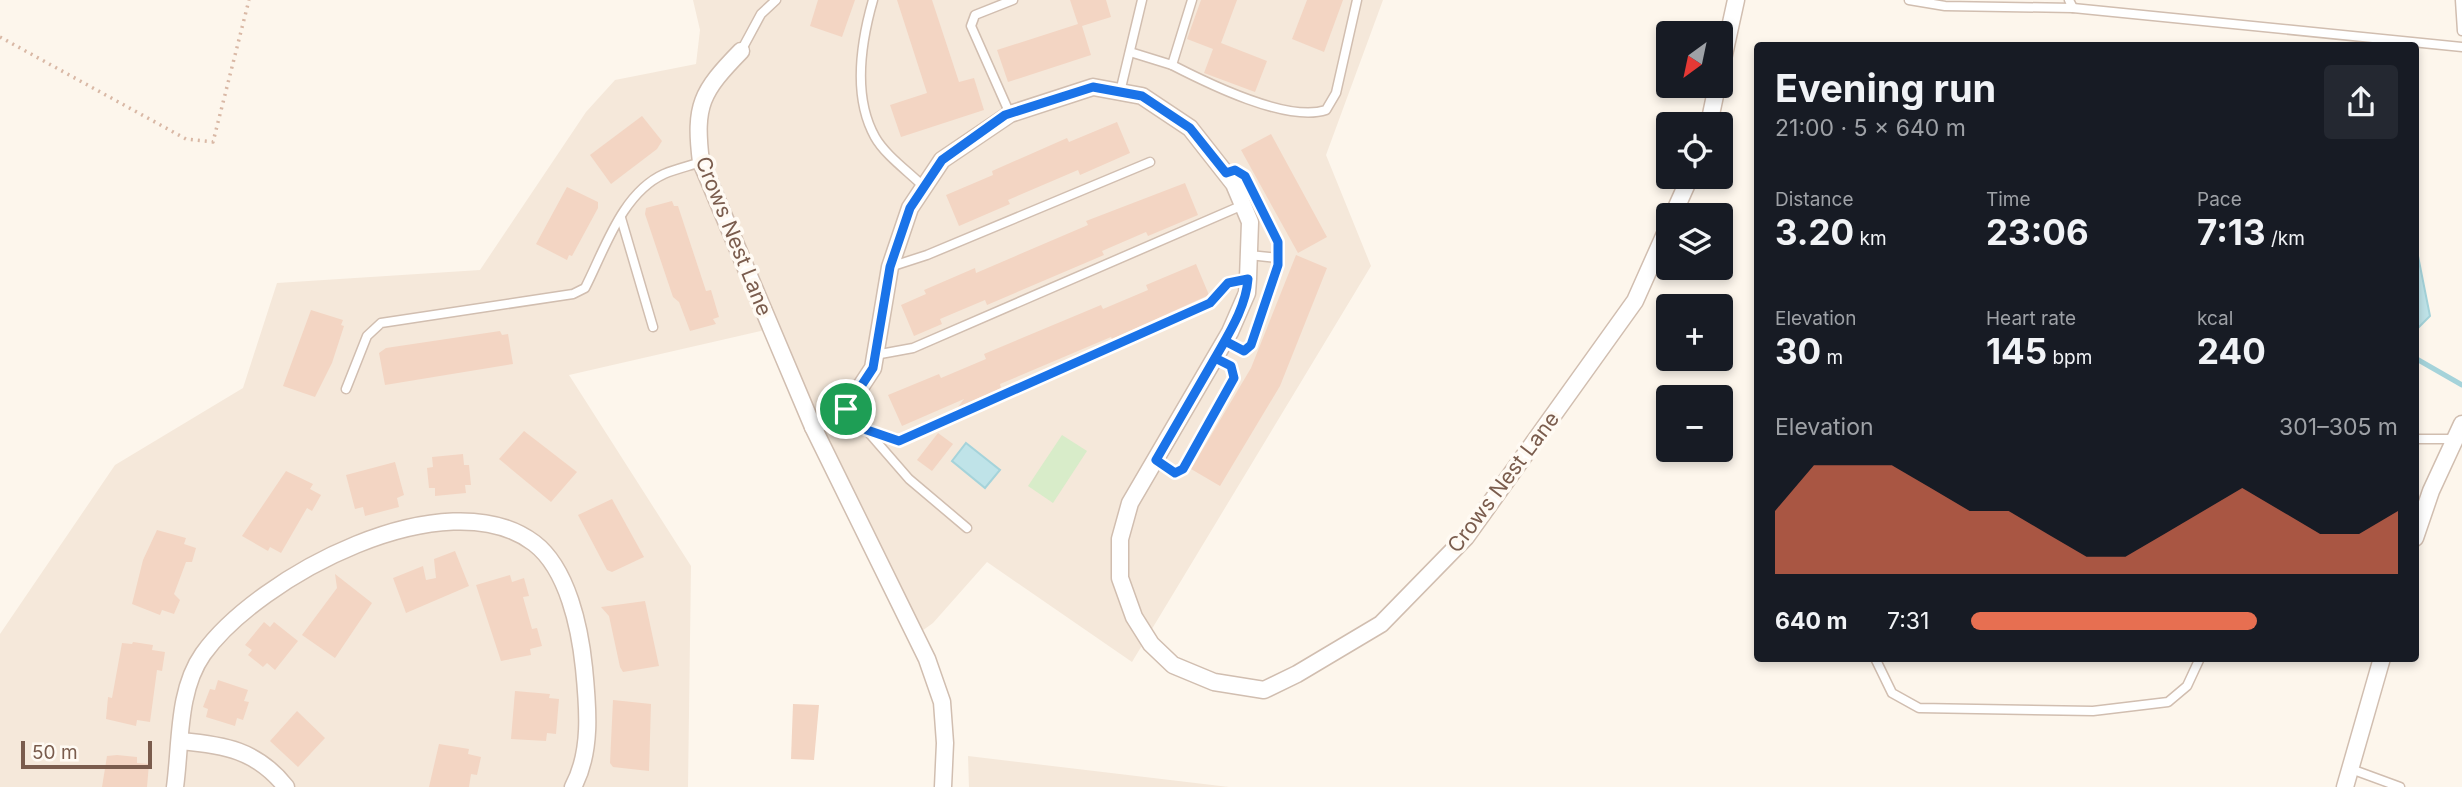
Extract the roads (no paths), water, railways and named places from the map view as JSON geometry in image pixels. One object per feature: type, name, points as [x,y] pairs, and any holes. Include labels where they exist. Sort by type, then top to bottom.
[{"type":"street","points":[[1731,21],[1736,0]]},
{"type":"street","name":"Crows Nest Lane","points":[[741,51],[721,71],[704,97],[696,123],[701,162],[813,428],[927,659],[942,702],[945,743],[943,787]]},
{"type":"street","name":"Crows Nest Lane","points":[[813,428],[846,409],[873,368],[890,267],[910,208],[942,160],[1010,114],[1093,87],[1142,96],[1190,128],[1226,173],[1250,222],[1248,279],[1247,293],[1225,341],[1130,503],[1119,539],[1121,578],[1134,617],[1151,644],[1173,665],[1214,682],[1264,690],[1381,625],[1466,537],[1635,301],[1656,254]]},
{"type":"street","points":[[2419,527],[2452,439],[2462,424]]},
{"type":"street","points":[[175,787],[184,699],[202,655],[240,614],[330,554],[389,533],[450,522],[498,524],[536,544],[562,581],[579,624],[587,734],[582,769],[573,787]]},
{"type":"street","points":[[2345,787],[2381,662]]},
{"type":"street","points":[[181,741],[230,746],[258,761],[286,787]]},
{"type":"lane","points":[[741,51],[761,14],[776,0]]},
{"type":"lane","points":[[873,0],[864,33],[861,101],[875,138],[924,187]]},
{"type":"lane","points":[[1010,114],[971,26],[975,15],[1013,0]]},
{"type":"lane","points":[[1120,92],[1142,0]]},
{"type":"lane","points":[[1172,65],[1192,0]]},
{"type":"lane","points":[[1130,52],[1172,65],[1260,104],[1311,111],[1326,110],[1336,93],[1357,0]]},
{"type":"lane","points":[[1909,0],[1945,6],[2071,4],[2417,42]]},
{"type":"lane","points":[[2460,0],[2462,31]]},
{"type":"lane","points":[[2419,42],[2462,47]]},
{"type":"lane","points":[[346,389],[367,336],[381,323],[573,294],[585,288],[621,218],[644,187],[663,174],[701,162]]},
{"type":"lane","points":[[890,267],[927,255],[1150,162]]},
{"type":"lane","points":[[1225,341],[1244,351],[1251,345],[1278,258],[1278,242],[1245,176],[1235,170],[1226,173]]},
{"type":"lane","points":[[875,355],[913,348],[1243,205]]},
{"type":"lane","points":[[621,218],[653,327]]},
{"type":"lane","points":[[1248,255],[1278,258]]},
{"type":"lane","points":[[867,430],[899,441],[1210,303],[1228,283],[1248,279]]},
{"type":"lane","points":[[1156,460],[1175,473],[1183,469],[1234,378],[1231,366],[1215,358]]},
{"type":"lane","points":[[846,409],[909,479],[967,528]]},
{"type":"lane","points":[[2419,439],[2452,439]]},
{"type":"lane","points":[[1877,662],[1892,693],[1919,708],[2093,711],[2168,702],[2187,686],[2198,662]]},
{"type":"lane","points":[[2351,769],[2399,787]]},
{"type":"water","points":[[2419,261],[2430,316],[2419,327]]},
{"type":"water","points":[[966,443],[1000,470],[985,488],[952,461]]},
{"type":"waterway","points":[[2419,360],[2462,385]]}]
